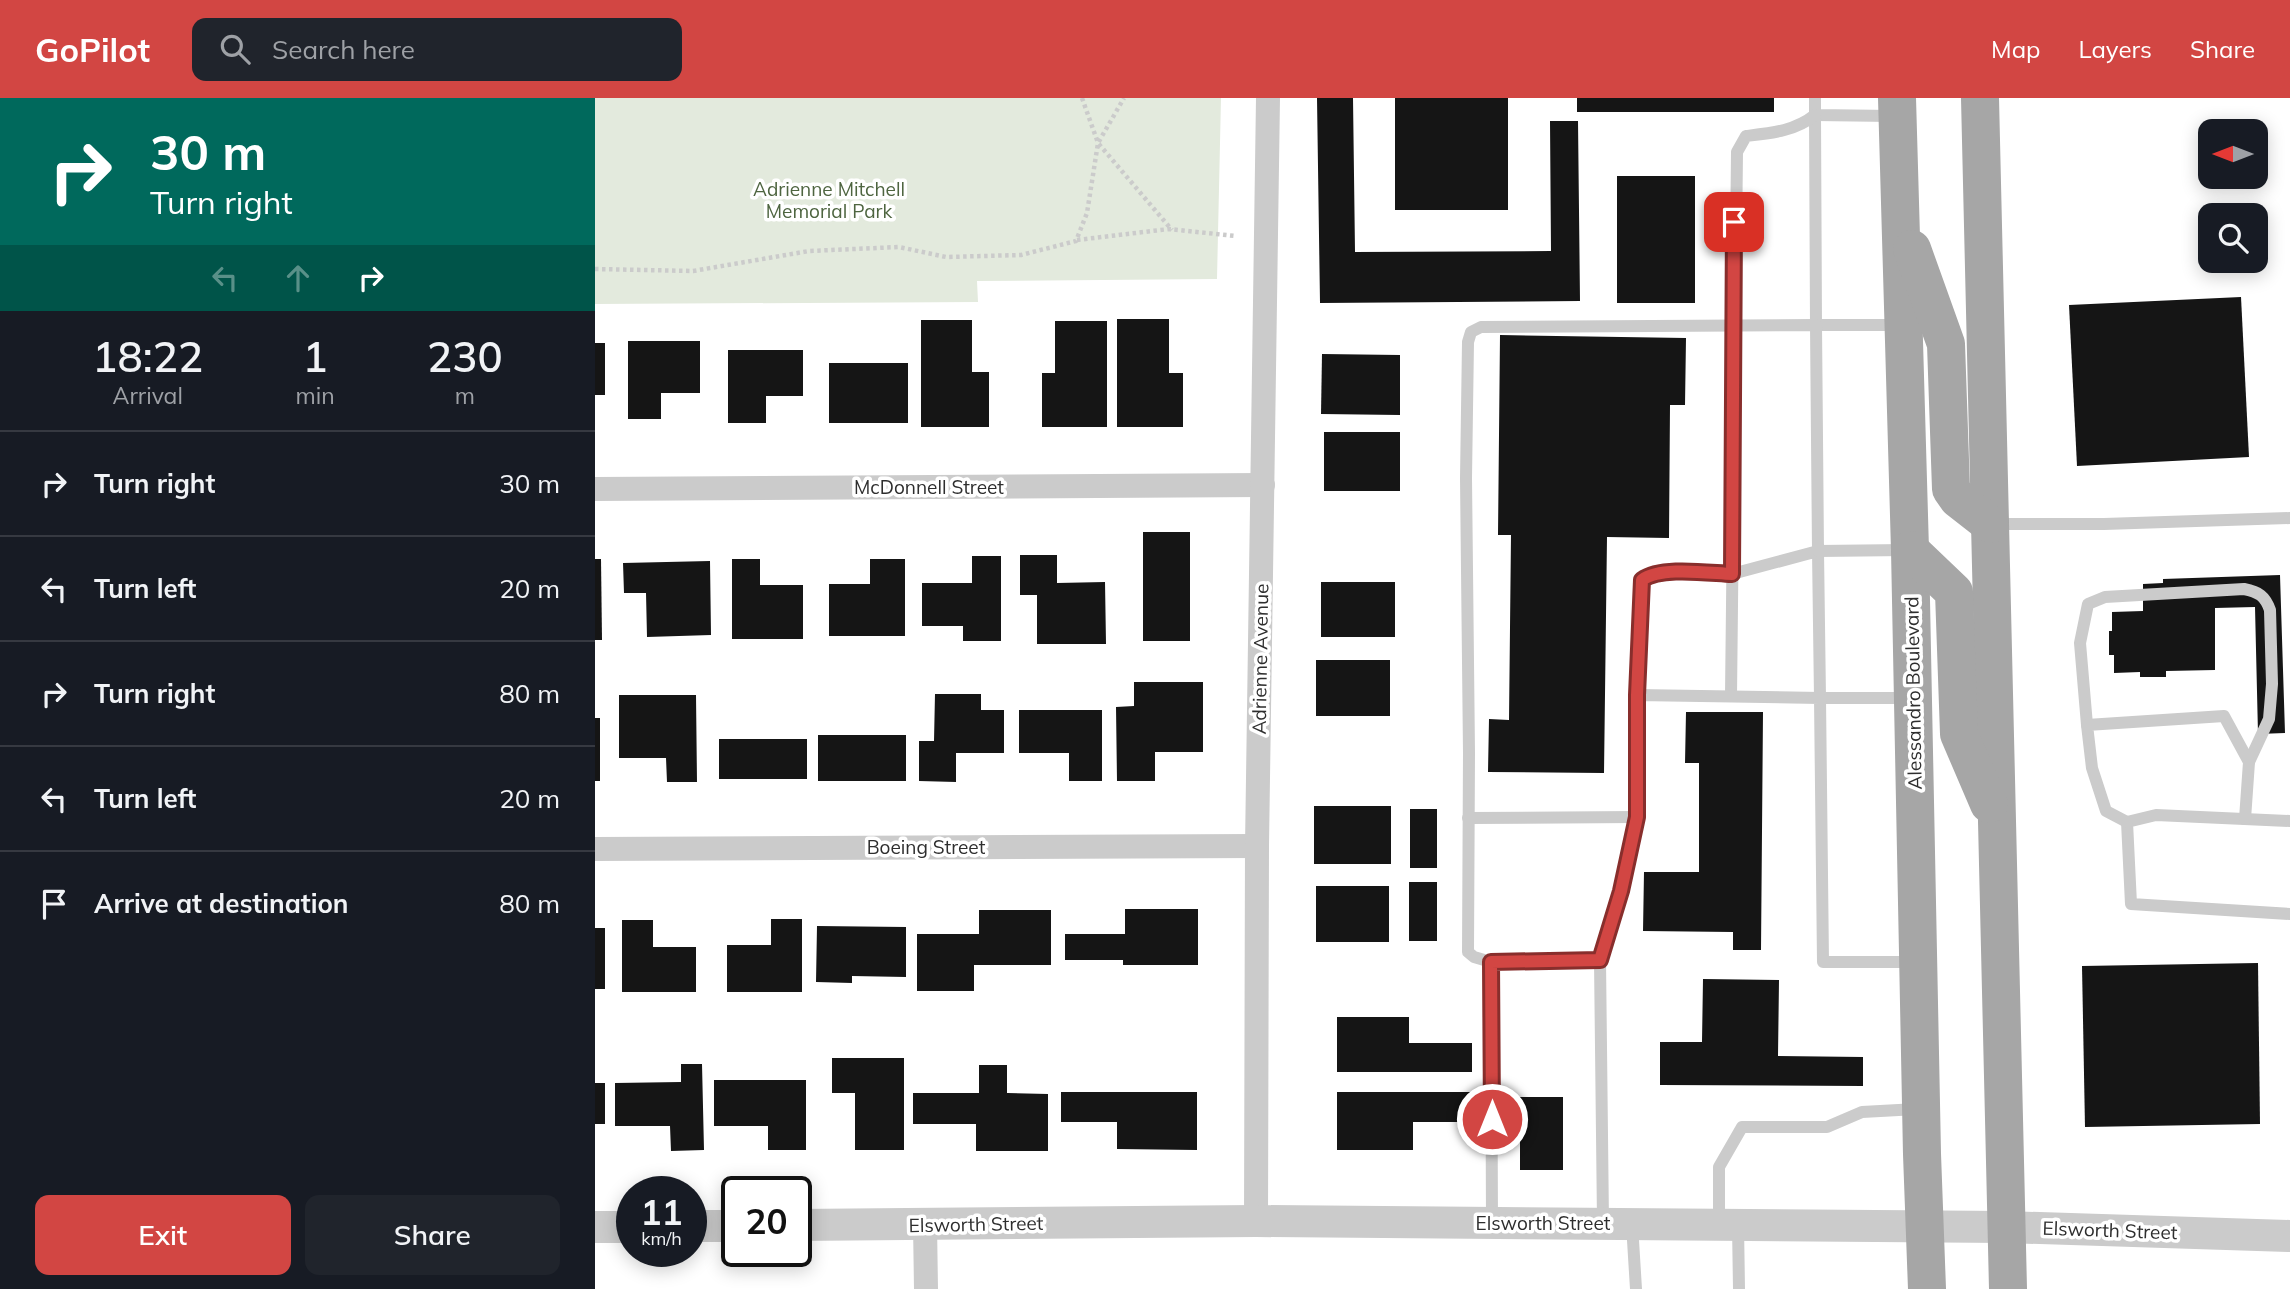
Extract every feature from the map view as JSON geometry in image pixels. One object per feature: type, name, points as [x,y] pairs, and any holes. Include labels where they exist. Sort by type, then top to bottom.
[{"type":"main road","points":[[1980,98],[2008,1289]]},
{"type":"main road","points":[[1897,107],[1900,214],[1922,325],[1947,356],[1951,489],[1958,499],[1990,524]]},
{"type":"main road","name":"Alessandro Boulevard","points":[[1922,325],[1910,550],[1927,1289]]},
{"type":"main road","points":[[1910,550],[1954,592],[1959,734],[1997,822]]},
{"type":"street","name":"Adrienne Avenue","points":[[1256,1221],[1257,846],[1268,98]]},
{"type":"street","name":"McDonnell Street","points":[[595,489],[1263,485]]},
{"type":"street","name":"Boeing Street","points":[[595,849],[1257,846]]},
{"type":"street","name":"Elsworth Street","points":[[812,1225],[1256,1221],[1925,1226],[2290,1236]]},
{"type":"street","points":[[925,1224],[926,1289]]},
{"type":"street","points":[[595,1227],[616,1227]]},
{"type":"lane","points":[[1815,98],[1823,962],[1918,962]]},
{"type":"lane","points":[[1731,696],[1737,152],[1746,136],[1795,128],[1815,116],[1897,107]]},
{"type":"lane","points":[[1600,960],[1491,962],[1474,957],[1468,952],[1466,478],[1468,342],[1471,332],[1481,327],[1922,325]]},
{"type":"lane","points":[[1990,524],[2105,524],[2290,518]]},
{"type":"lane","points":[[1636,1289],[1618,1224],[1600,960],[1621,891],[1637,817],[1637,695],[1642,580],[1649,575],[1666,572],[1732,574],[1818,551],[1910,550]]},
{"type":"lane","points":[[2245,819],[2249,762],[2269,719],[2272,684],[2270,610],[2266,599],[2258,592],[2244,589],[2105,597],[2088,604],[2080,643],[2087,725],[2092,768],[2106,811],[2127,822],[2156,816],[2290,821]]},
{"type":"lane","points":[[1637,695],[1912,698]]},
{"type":"lane","points":[[2087,725],[2224,716],[2249,762]]},
{"type":"lane","points":[[1468,818],[1637,817]]},
{"type":"lane","points":[[2127,822],[2131,904],[2290,914]]},
{"type":"lane","points":[[1491,962],[1492,1223]]},
{"type":"lane","points":[[1739,1289],[1719,1167],[1742,1127],[1827,1127],[1862,1112],[1921,1109]]},
{"type":"path","points":[[1082,98],[1098,143],[1173,230]]},
{"type":"path","points":[[1076,241],[1087,213],[1098,143],[1124,98]]},
{"type":"path","points":[[595,269],[693,271],[809,251],[899,247],[946,257],[1021,255],[1076,241],[1173,230],[1235,236]]},
{"type":"green space","name":"Adrienne Mitchell Memorial Park","points":[[595,98],[1221,98],[1217,279],[977,281],[978,302],[595,304]]},
{"type":"building","points":[[1317,98],[1353,98],[1355,252],[1551,251],[1550,121],[1578,121],[1580,301],[1320,303]]},
{"type":"building","points":[[1395,98],[1508,98],[1508,210],[1395,210]]},
{"type":"building","points":[[1577,98],[1774,98],[1774,112],[1577,112]]},
{"type":"building","points":[[1617,176],[1695,176],[1695,303],[1617,303]]},
{"type":"building","points":[[2241,297],[2249,457],[2077,466],[2069,305]]},
{"type":"building","points":[[1117,319],[1169,319],[1169,373],[1183,373],[1183,427],[1117,427]]},
{"type":"building","points":[[921,320],[972,320],[972,372],[989,372],[989,427],[921,427]]},
{"type":"building","points":[[1055,321],[1107,321],[1107,427],[1042,427],[1042,373],[1055,373]]},
{"type":"building","points":[[1500,335],[1686,338],[1685,405],[1670,405],[1669,538],[1607,537],[1604,773],[1488,772],[1489,719],[1509,720],[1511,535],[1498,535]]},
{"type":"building","points":[[628,341],[700,341],[700,393],[661,393],[661,419],[628,419]]},
{"type":"building","points":[[595,343],[605,343],[605,395],[595,395]]},
{"type":"building","points":[[728,350],[803,350],[803,396],[766,396],[766,423],[728,423]]},
{"type":"building","points":[[1322,354],[1400,355],[1400,415],[1321,414]]},
{"type":"building","points":[[829,363],[908,363],[908,423],[829,423]]},
{"type":"building","points":[[1324,432],[1400,432],[1400,491],[1324,491]]},
{"type":"building","points":[[1143,532],[1190,532],[1190,641],[1143,641]]},
{"type":"building","points":[[1020,555],[1057,555],[1057,583],[1105,582],[1106,644],[1037,644],[1037,595],[1020,595]]},
{"type":"building","points":[[972,556],[1001,556],[1001,641],[963,641],[963,626],[922,626],[922,583],[972,583]]},
{"type":"building","points":[[595,559],[601,559],[602,640],[595,640]]},
{"type":"building","points":[[732,559],[760,559],[760,585],[803,585],[803,639],[732,639]]},
{"type":"building","points":[[870,559],[905,559],[905,636],[829,636],[829,584],[870,584]]},
{"type":"building","points":[[710,561],[711,635],[647,637],[646,593],[624,593],[623,563]]},
{"type":"building","points":[[2280,575],[2285,733],[2258,734],[2255,607],[2215,608],[2215,670],[2166,671],[2166,677],[2140,677],[2140,672],[2114,673],[2114,655],[2109,655],[2112,612],[2143,611],[2143,584],[2163,583],[2163,579]]},
{"type":"building","points":[[1321,582],[1395,582],[1395,637],[1321,637]]},
{"type":"building","points":[[1316,660],[1390,660],[1390,716],[1316,716]]},
{"type":"building","points":[[1134,682],[1203,682],[1203,752],[1155,752],[1155,781],[1117,781],[1116,707],[1134,706]]},
{"type":"building","points":[[935,694],[981,694],[981,710],[1004,710],[1004,753],[956,753],[956,782],[919,781],[919,741],[934,741]]},
{"type":"building","points":[[619,695],[696,695],[697,782],[667,782],[666,758],[619,758]]},
{"type":"building","points":[[1019,710],[1102,710],[1102,781],[1069,781],[1069,753],[1019,753]]},
{"type":"building","points":[[1686,712],[1763,712],[1761,950],[1733,950],[1733,932],[1643,931],[1644,872],[1699,872],[1699,763],[1685,763]]},
{"type":"building","points":[[595,718],[600,718],[600,781],[595,781]]},
{"type":"building","points":[[818,735],[906,735],[906,781],[818,781]]},
{"type":"building","points":[[719,739],[807,739],[807,779],[719,779]]},
{"type":"building","points":[[1314,806],[1391,806],[1391,864],[1314,864]]},
{"type":"building","points":[[1410,809],[1437,809],[1437,868],[1410,868]]},
{"type":"building","points":[[1409,882],[1437,882],[1437,941],[1409,941]]},
{"type":"building","points":[[1316,886],[1389,886],[1389,942],[1316,942]]},
{"type":"building","points":[[1125,909],[1198,909],[1198,965],[1123,965],[1123,960],[1065,960],[1065,934],[1125,934]]},
{"type":"building","points":[[979,910],[1051,910],[1051,965],[974,965],[974,991],[917,991],[917,934],[979,934]]},
{"type":"building","points":[[771,919],[802,919],[802,992],[727,992],[727,945],[771,945]]},
{"type":"building","points":[[622,920],[653,920],[653,947],[696,947],[696,992],[622,992]]},
{"type":"building","points":[[817,926],[906,927],[906,977],[852,976],[852,983],[816,982]]},
{"type":"building","points":[[595,928],[605,928],[605,989],[595,989]]},
{"type":"building","points":[[2258,963],[2260,1124],[2085,1127],[2082,966]]},
{"type":"building","points":[[1703,979],[1779,980],[1778,1056],[1863,1057],[1863,1086],[1660,1085],[1660,1042],[1702,1042]]},
{"type":"building","points":[[1337,1017],[1409,1017],[1409,1043],[1472,1043],[1472,1072],[1337,1072]]},
{"type":"building","points":[[832,1058],[904,1058],[904,1150],[855,1150],[855,1093],[832,1093]]},
{"type":"building","points":[[681,1064],[702,1064],[704,1150],[671,1151],[670,1126],[615,1126],[615,1083],[681,1082]]},
{"type":"building","points":[[979,1065],[1007,1065],[1007,1093],[1048,1094],[1048,1151],[976,1151],[976,1124],[913,1124],[913,1093],[979,1093]]},
{"type":"building","points":[[714,1080],[806,1080],[806,1150],[768,1150],[768,1126],[714,1126]]},
{"type":"building","points":[[595,1083],[605,1083],[605,1124],[595,1124]]},
{"type":"building","points":[[1061,1092],[1197,1092],[1197,1150],[1117,1149],[1117,1122],[1061,1122]]},
{"type":"building","points":[[1337,1092],[1475,1092],[1475,1122],[1413,1122],[1413,1150],[1337,1150]]},
{"type":"building","points":[[1520,1097],[1563,1097],[1563,1170],[1520,1170]]},
{"type":"route","points":[[1492,1119],[1491,962],[1600,960],[1619,898],[1637,817],[1637,695],[1642,580],[1649,575],[1666,572],[1732,574],[1734,222]]}]
